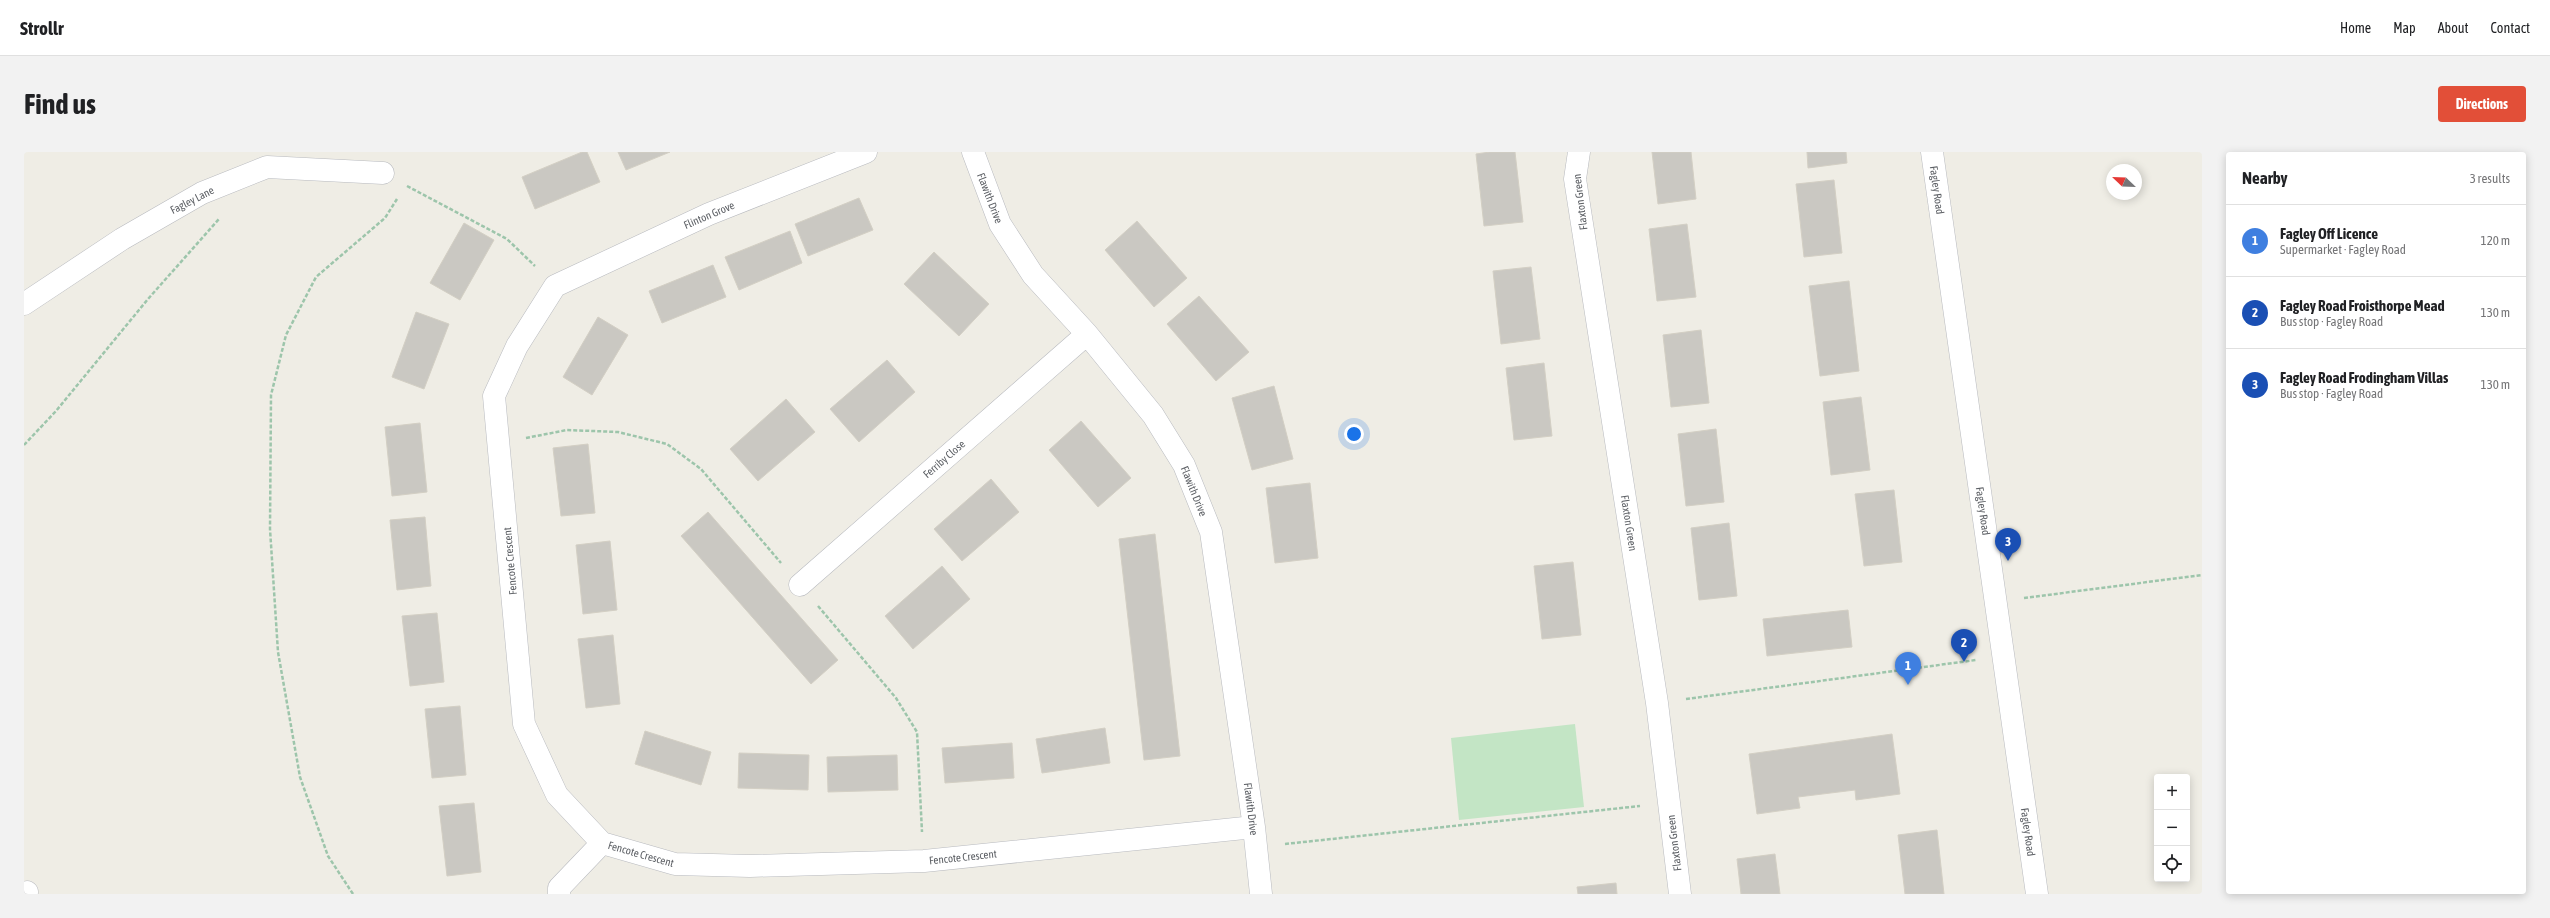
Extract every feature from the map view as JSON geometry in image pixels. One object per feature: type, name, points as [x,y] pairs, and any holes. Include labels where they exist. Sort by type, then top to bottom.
[{"type":"street","name":"Flinton Grove","points":[[555,286],[709,214],[866,152]]},
{"type":"street","name":"Flawith Drive","points":[[973,152],[1000,224],[1033,275],[1087,334],[1153,415],[1184,465],[1211,532],[1254,837],[1260,894]]},
{"type":"street","name":"Flaxton Green","points":[[1579,152],[1575,179],[1657,703],[1680,894]]},
{"type":"street","name":"Fagley Road","points":[[1932,152],[2037,894]]},
{"type":"street","name":"Fagley Lane","points":[[24,304],[122,239],[202,193],[267,168],[383,173]]},
{"type":"street","name":"Fencote Crescent","points":[[555,286],[516,346],[494,396],[524,724],[557,795],[602,842],[675,864],[750,866],[924,861],[1254,837]]},
{"type":"street","name":"Ferriby Close","points":[[800,584],[1087,334]]},
{"type":"street","points":[[559,894],[559,888],[602,842]]},
{"type":"path","points":[[353,894],[328,856],[300,777],[278,652],[270,529],[271,395],[286,335],[316,277],[385,218],[405,185],[507,239],[555,286]]},
{"type":"path","points":[[24,445],[56,411],[148,299],[224,213]]},
{"type":"path","points":[[499,443],[567,430],[618,432],[667,444],[701,469],[896,698],[917,732],[924,861]]},
{"type":"path","points":[[1996,602],[2202,574]]},
{"type":"path","points":[[1657,703],[2004,657]]},
{"type":"path","points":[[1254,837],[1669,803]]},
{"type":"green space","points":[[1575,724],[1584,807],[1459,820],[1451,738]]},
{"type":"building","points":[[582,152],[587,152],[600,182],[535,209],[522,177]]},
{"type":"building","points":[[618,152],[670,152],[626,170]]},
{"type":"building","points":[[1490,152],[1515,152],[1523,222],[1484,226],[1476,154]]},
{"type":"building","points":[[1652,152],[1691,152],[1696,199],[1658,204]]},
{"type":"building","points":[[1807,152],[1846,152],[1847,163],[1808,168]]},
{"type":"building","points":[[1834,180],[1842,253],[1804,257],[1796,184]]},
{"type":"building","points":[[859,198],[873,230],[808,256],[795,224]]},
{"type":"building","points":[[1137,221],[1187,278],[1154,307],[1105,250]]},
{"type":"building","points":[[464,223],[494,240],[460,300],[430,283]]},
{"type":"building","points":[[1687,224],[1696,297],[1657,301],[1649,229]]},
{"type":"building","points":[[790,231],[802,263],[739,290],[725,257]]},
{"type":"building","points":[[934,252],[989,304],[959,336],[904,284]]},
{"type":"building","points":[[713,265],[726,297],[662,323],[649,291]]},
{"type":"building","points":[[1531,267],[1540,339],[1501,344],[1493,271]]},
{"type":"building","points":[[1849,281],[1859,371],[1820,376],[1809,286]]},
{"type":"building","points":[[1199,296],[1249,352],[1216,381],[1167,324]]},
{"type":"building","points":[[416,312],[449,324],[424,389],[392,377]]},
{"type":"building","points":[[598,317],[628,335],[592,395],[563,377]]},
{"type":"building","points":[[1701,330],[1709,403],[1671,407],[1663,335]]},
{"type":"building","points":[[887,360],[915,392],[859,442],[830,409]]},
{"type":"building","points":[[1544,363],[1552,436],[1514,440],[1506,368]]},
{"type":"building","points":[[1274,386],[1293,459],[1252,470],[1232,398]]},
{"type":"building","points":[[1861,397],[1870,470],[1831,475],[1823,402]]},
{"type":"building","points":[[786,399],[815,432],[758,481],[730,449]]},
{"type":"building","points":[[1081,421],[1131,478],[1098,507],[1049,450]]},
{"type":"building","points":[[420,423],[427,492],[392,496],[385,427]]},
{"type":"building","points":[[1716,429],[1724,502],[1686,506],[1678,434]]},
{"type":"building","points":[[588,444],[595,513],[561,516],[553,448]]},
{"type":"building","points":[[991,479],[1019,512],[962,561],[934,529]]},
{"type":"building","points":[[1310,483],[1318,558],[1275,563],[1266,488]]},
{"type":"building","points":[[1894,490],[1902,562],[1864,566],[1855,494]]},
{"type":"building","points":[[708,512],[838,660],[811,684],[681,536]]},
{"type":"building","points":[[425,517],[431,586],[397,590],[390,520]]},
{"type":"building","points":[[1729,523],[1737,596],[1699,600],[1691,528]]},
{"type":"building","points":[[1155,534],[1180,756],[1144,760],[1119,539]]},
{"type":"building","points":[[610,541],[617,610],[583,614],[576,545]]},
{"type":"building","points":[[1573,562],[1581,635],[1542,639],[1534,566]]},
{"type":"building","points":[[942,566],[970,599],[913,649],[885,616]]},
{"type":"building","points":[[1848,610],[1852,647],[1767,656],[1763,619]]},
{"type":"building","points":[[437,613],[444,682],[410,686],[402,616]]},
{"type":"building","points":[[613,635],[620,704],[586,708],[578,639]]},
{"type":"building","points":[[460,706],[466,775],[432,778],[425,709]]},
{"type":"building","points":[[1105,728],[1110,763],[1042,773],[1036,739]]},
{"type":"building","points":[[645,731],[711,752],[701,785],[635,764]]},
{"type":"building","points":[[1892,734],[1900,794],[1856,800],[1855,790],[1798,797],[1800,808],[1757,814],[1749,754]]},
{"type":"building","points":[[1012,743],[1014,778],[945,783],[942,748]]},
{"type":"building","points":[[739,753],[809,755],[808,790],[738,788]]},
{"type":"building","points":[[897,755],[898,790],[828,792],[827,757]]},
{"type":"building","points":[[474,803],[481,872],[447,876],[439,806]]},
{"type":"building","points":[[1937,830],[1944,894],[1905,894],[1898,835]]},
{"type":"building","points":[[1775,854],[1780,894],[1741,894],[1737,859]]},
{"type":"building","points":[[1616,883],[1617,894],[1578,894],[1577,887]]},
{"type":"place","name":"Fagley Road Frodingham Villas","points":[[2008,561]]},
{"type":"place","name":"Fagley Road Froisthorpe Mead","points":[[1964,662]]},
{"type":"place","name":"Fagley Off Licence","points":[[1908,685]]}]
